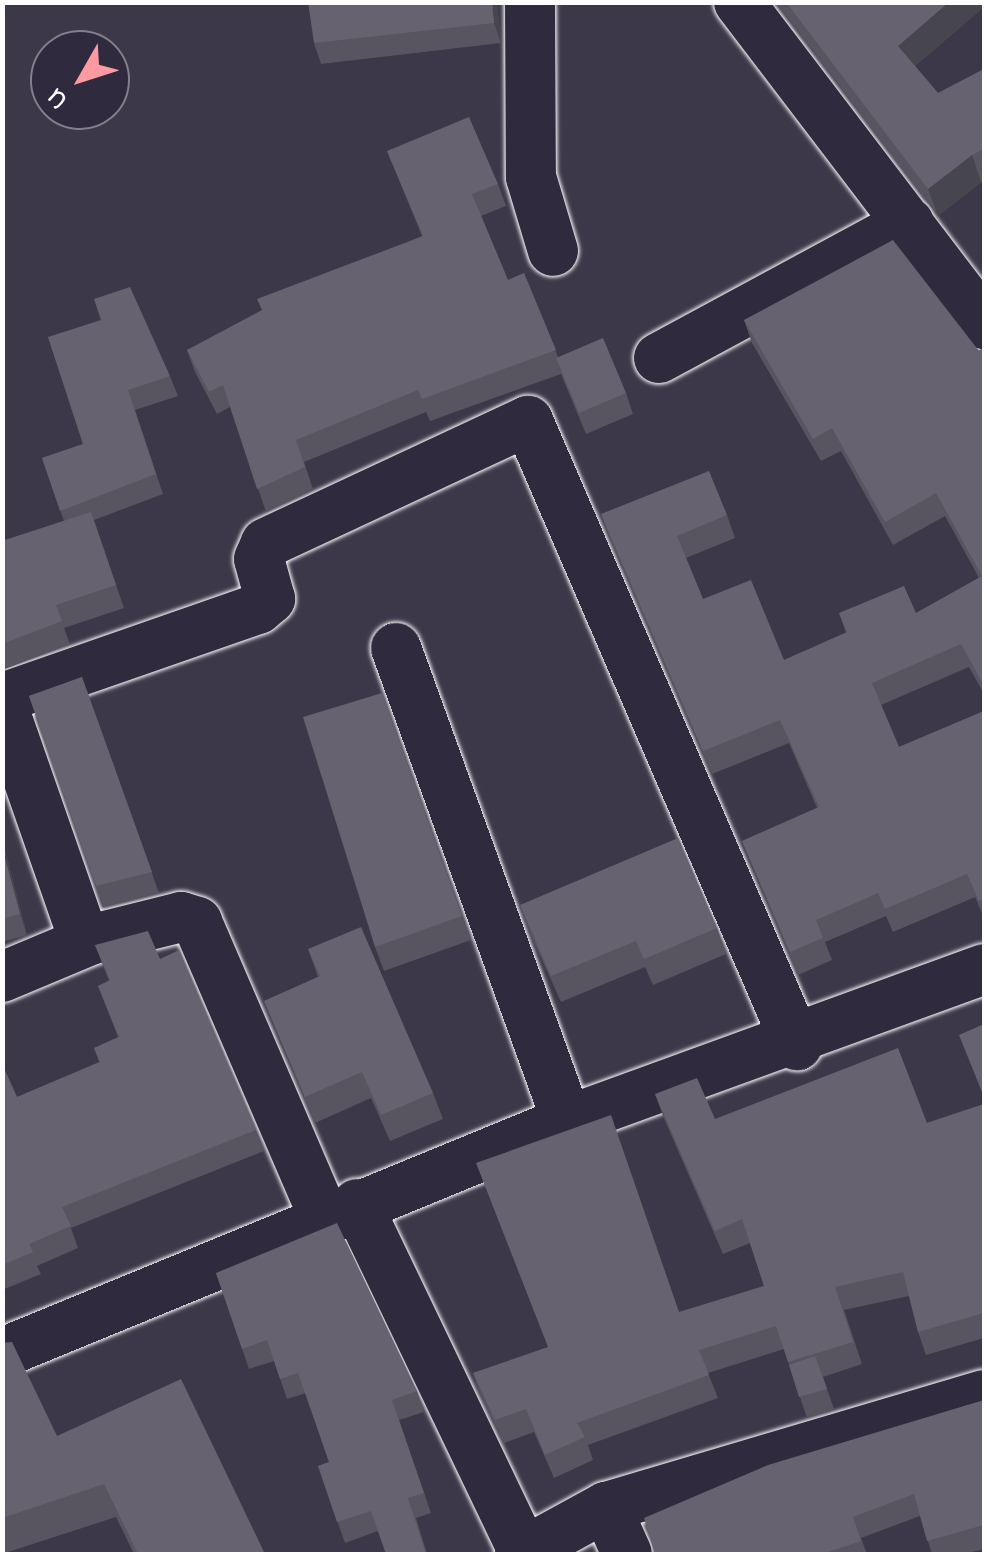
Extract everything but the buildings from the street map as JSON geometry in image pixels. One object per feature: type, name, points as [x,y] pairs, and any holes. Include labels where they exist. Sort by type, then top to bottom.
[{"type":"street","points":[[530,2],[530,177],[553,251]]},
{"type":"street","points":[[739,2],[984,324]]},
{"type":"street","points":[[658,358],[909,224]]},
{"type":"street","points":[[93,939],[80,928],[2,701],[258,609],[270,599],[259,560],[266,542],[528,420],[797,1045]]},
{"type":"street","points":[[396,648],[568,1122]]},
{"type":"street","points":[[2,977],[93,939],[181,917],[197,922],[340,1211],[522,1553],[606,1507],[984,1395]]},
{"type":"street","points":[[2,1353],[340,1211],[568,1122],[797,1045],[984,969]]},
{"type":"street","points":[[606,1507],[626,1554]]}]
